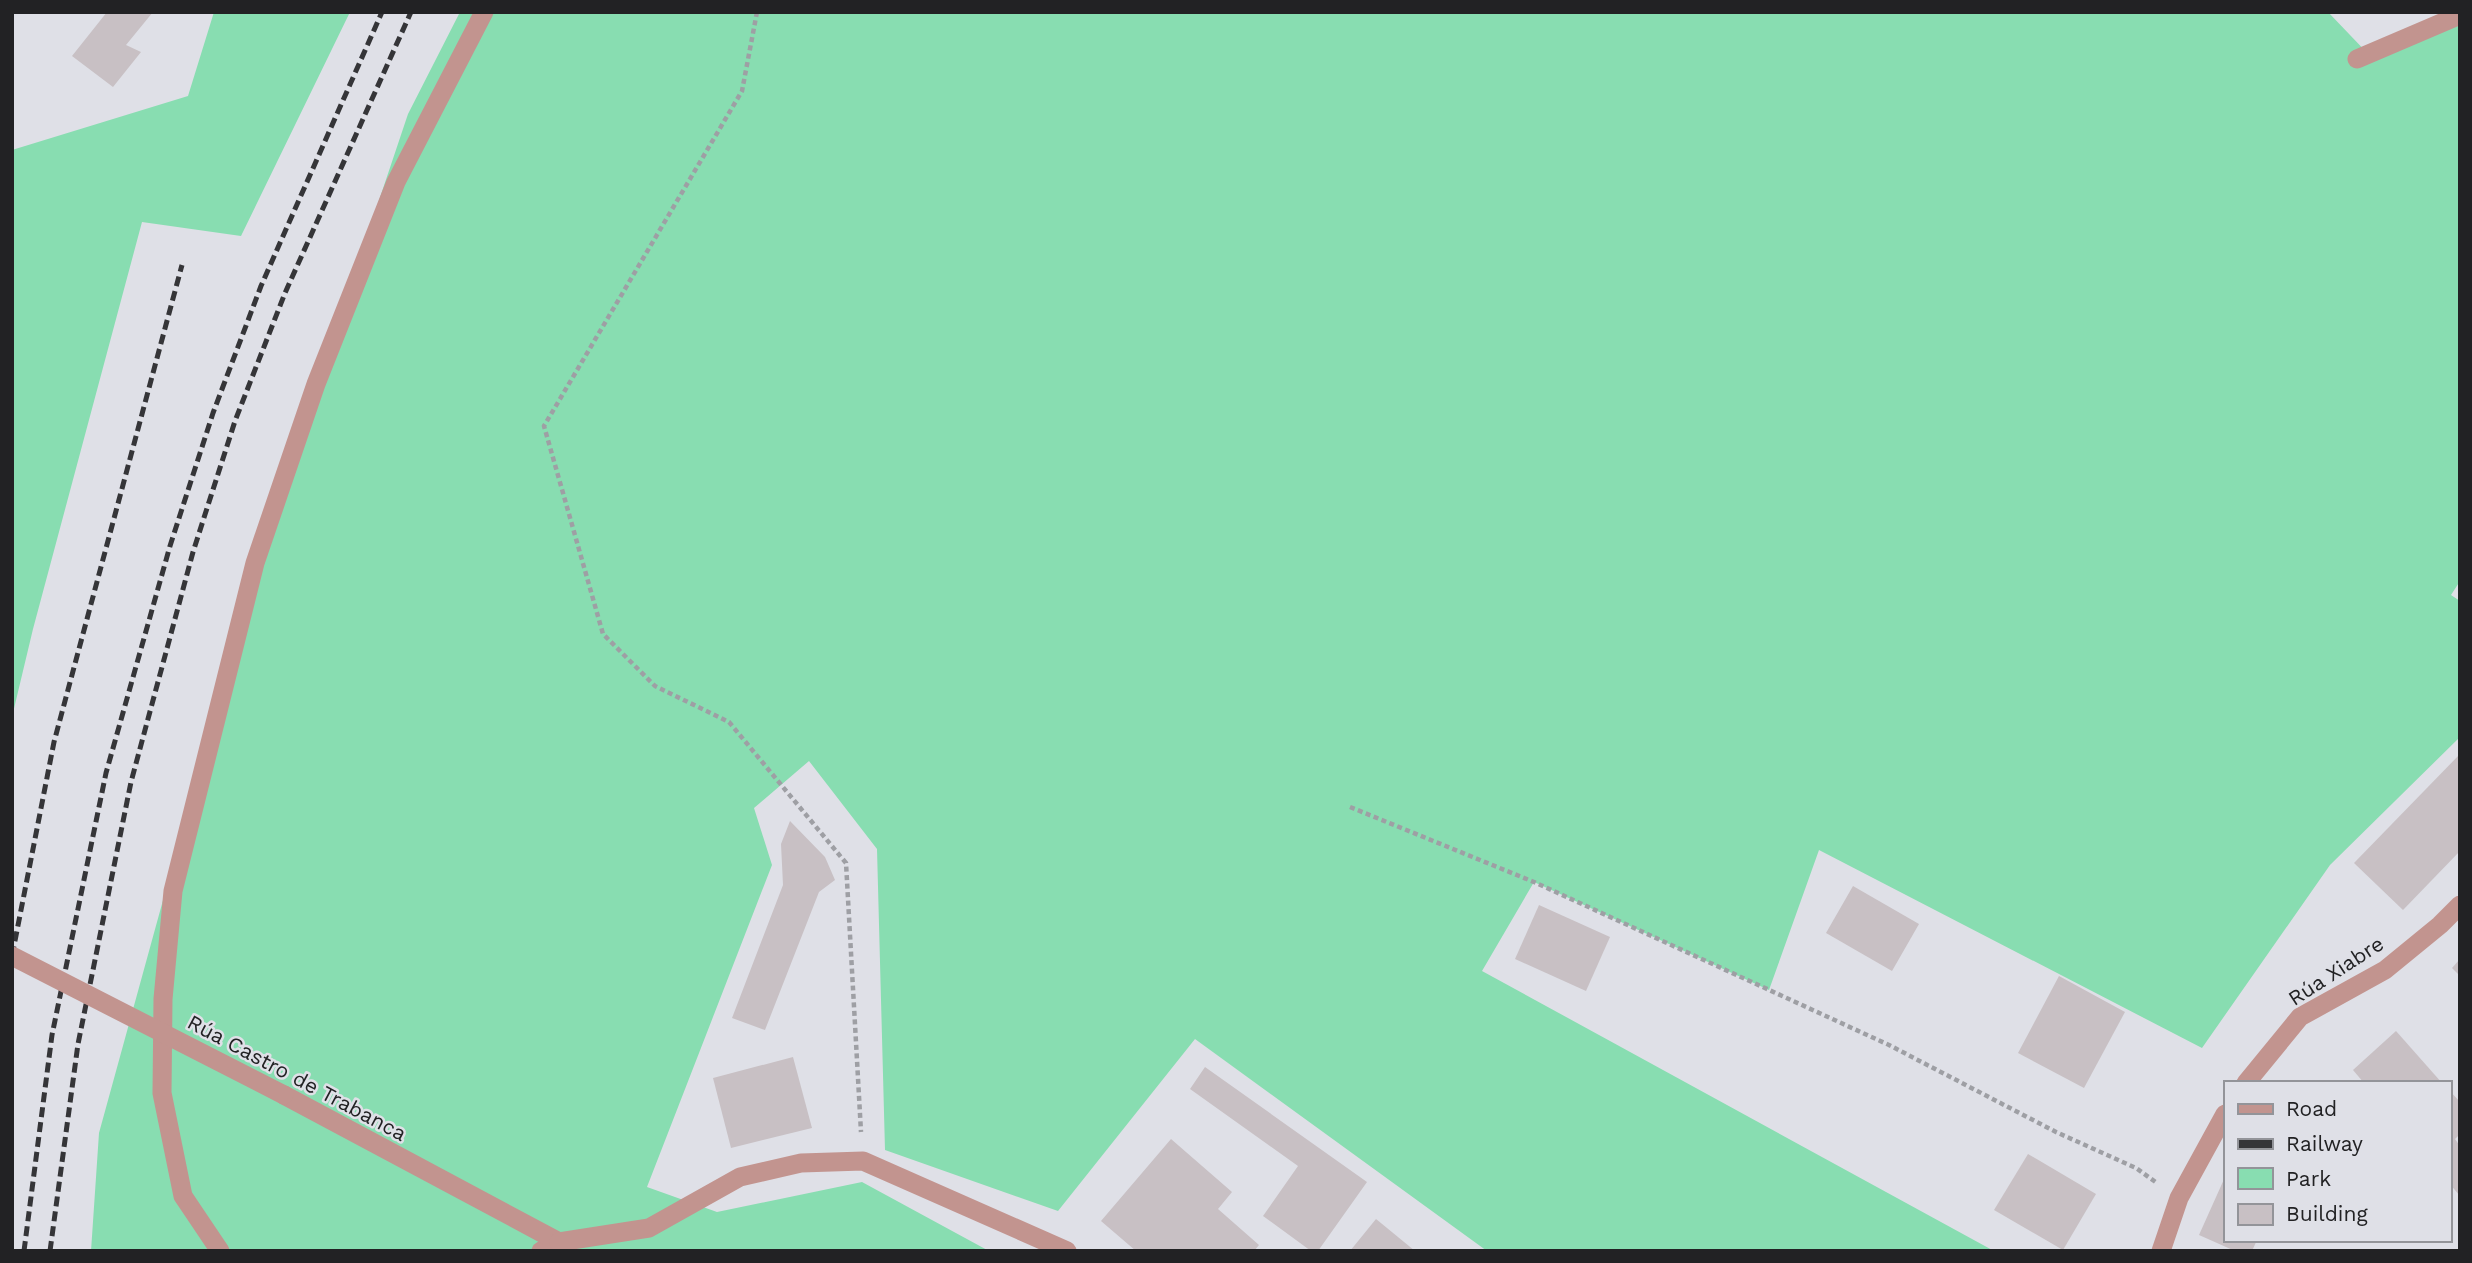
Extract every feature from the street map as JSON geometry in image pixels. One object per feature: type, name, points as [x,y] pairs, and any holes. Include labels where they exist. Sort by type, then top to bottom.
[{"type":"street","points":[[220,1251],[183,1196],[162,1093],[163,999],[173,891],[255,563],[316,384],[396,181],[484,12]]},
{"type":"street","points":[[2357,59],[2460,15]]},
{"type":"street","name":"Rúa Xiabre","points":[[2248,1081],[2300,1017],[2385,970],[2460,905]]},
{"type":"street","name":"Rúa Castro de Trabanca","points":[[12,956],[284,1095],[559,1247]]},
{"type":"street","points":[[2161,1251],[2179,1198],[2224,1116]]},
{"type":"street","points":[[541,1251],[649,1228],[740,1177],[801,1163],[863,1161],[1067,1251]]},
{"type":"path","points":[[757,12],[742,91],[544,426],[603,634],[655,686],[729,722],[846,863],[863,1161]]},
{"type":"path","points":[[1350,807],[1534,882],[1889,1045],[2056,1132],[2136,1168],[2179,1198]]},
{"type":"green space","points":[[214,12],[350,12],[241,236],[142,222],[12,717],[12,150],[188,96]]},
{"type":"green space","points":[[460,12],[2328,12],[2372,58],[2460,15],[2460,581],[2451,595],[2460,601],[2460,737],[2330,865],[2202,1048],[1819,850],[1769,990],[1534,882],[1482,971],[1994,1251],[1487,1251],[1195,1039],[1058,1211],[885,1150],[877,849],[809,761],[754,808],[772,865],[647,1187],[717,1212],[862,1182],[989,1251],[91,1251],[99,1133],[248,591],[408,114]]},
{"type":"building","points":[[107,12],[153,12],[126,45],[141,52],[113,87],[72,56]]},
{"type":"building","points":[[2460,754],[2460,851],[2403,910],[2354,863]]},
{"type":"building","points":[[790,821],[825,857],[835,880],[819,892],[765,1030],[732,1018],[783,885],[781,844]]},
{"type":"building","points":[[1853,886],[1919,924],[1892,971],[1826,933]]},
{"type":"building","points":[[1539,905],[1610,937],[1586,991],[1515,959]]},
{"type":"building","points":[[2460,959],[2460,976],[2452,968]]},
{"type":"building","points":[[2059,976],[2125,1012],[2084,1088],[2018,1053]]},
{"type":"building","points":[[2396,1031],[2440,1081],[2362,1081],[2353,1070]]},
{"type":"building","points":[[793,1057],[812,1128],[731,1148],[713,1078]]},
{"type":"building","points":[[1205,1067],[1367,1182],[1318,1251],[1311,1251],[1263,1216],[1298,1166],[1190,1089]]},
{"type":"building","points":[[2451,1092],[2460,1102],[2460,1134],[2455,1139],[2460,1146],[2460,1196],[2451,1185]]},
{"type":"building","points":[[1171,1139],[1232,1192],[1218,1209],[1259,1245],[1254,1251],[1136,1251],[1101,1221]]},
{"type":"building","points":[[2028,1154],[2096,1194],[2063,1250],[1994,1210]]},
{"type":"building","points":[[2224,1179],[2224,1242],[2256,1242],[2252,1251],[2235,1251],[2199,1235]]},
{"type":"building","points":[[1376,1219],[1415,1251],[1350,1251]]},
{"type":"railway","points":[[24,1251],[52,1035],[106,773],[170,546],[213,413],[261,286],[382,12]]},
{"type":"railway","points":[[50,1251],[78,1044],[131,782],[193,552],[235,421],[285,293],[411,12]]},
{"type":"railway","points":[[12,956],[54,742],[182,265]]}]
